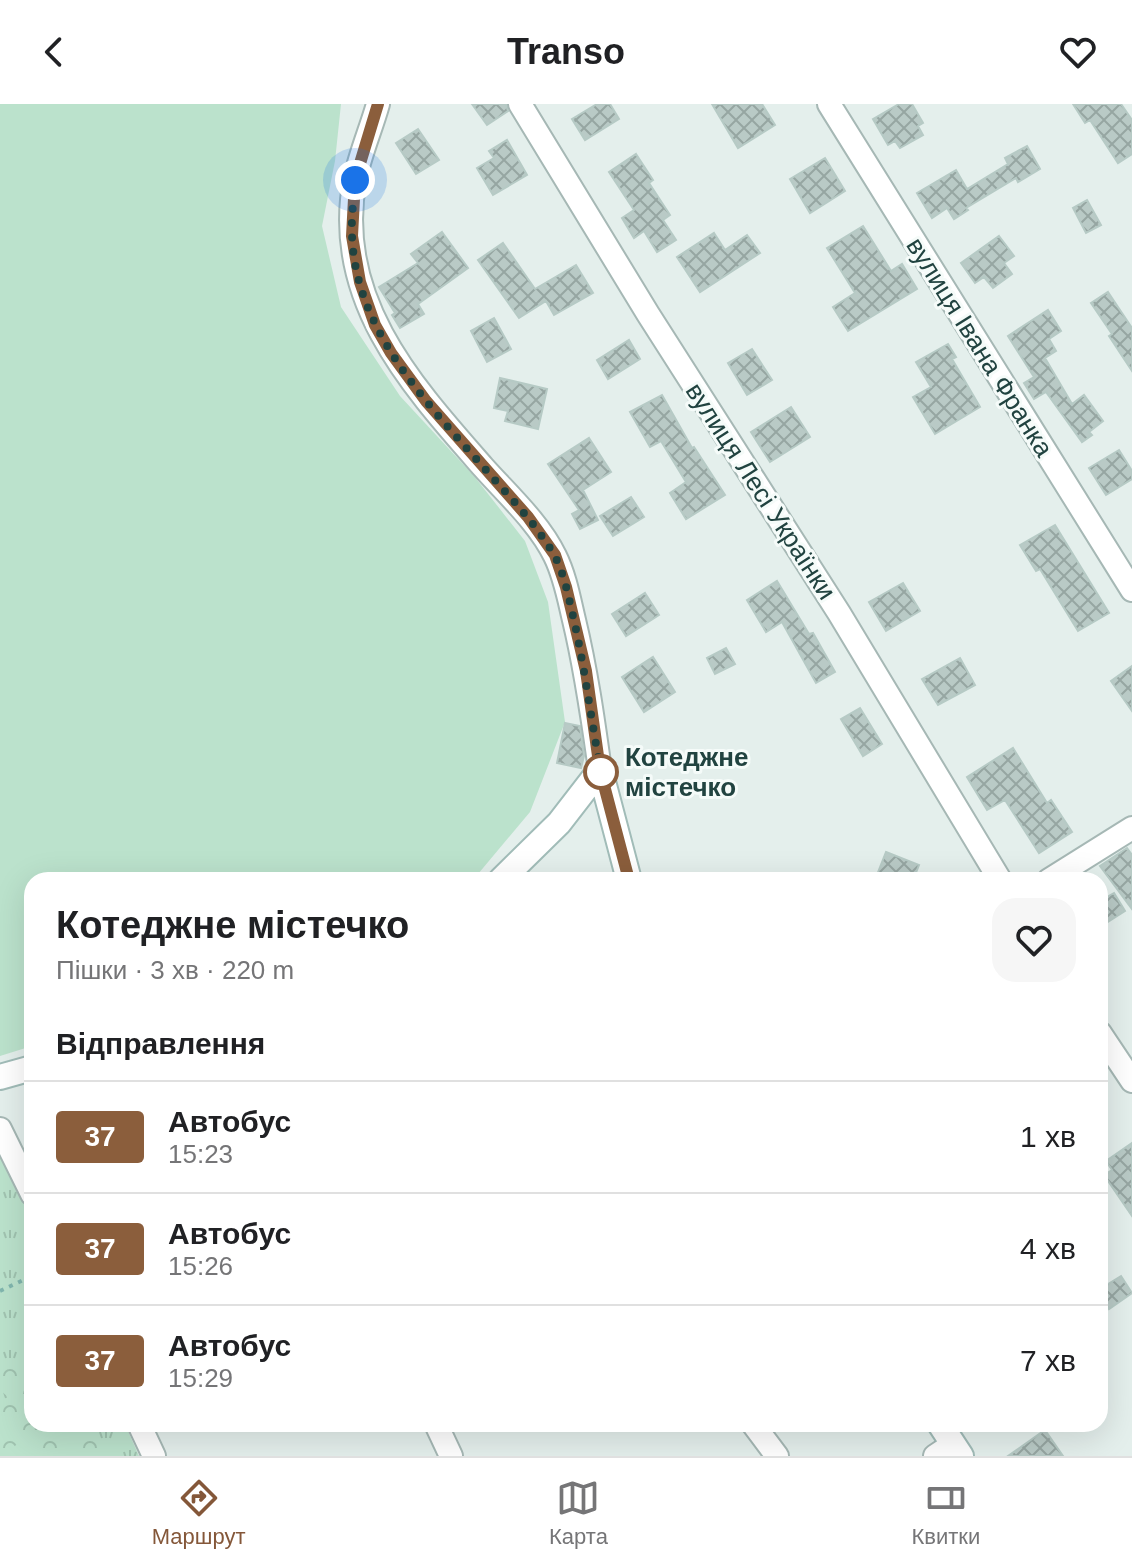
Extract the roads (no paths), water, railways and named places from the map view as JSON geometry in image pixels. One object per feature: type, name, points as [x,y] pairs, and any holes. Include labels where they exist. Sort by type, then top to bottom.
[{"type":"street","points":[[378,104],[355,180],[352,236],[360,282],[375,325],[391,353],[426,401],[528,517],[555,555],[586,671],[600,770],[627,872]]},
{"type":"street","name":"вулиця Лесі Українки","points":[[520,104],[648,314],[839,613],[995,872]]},
{"type":"street","name":"вулиця Івана Франка","points":[[829,104],[1132,590]]},
{"type":"street","points":[[509,872],[559,823],[600,770]]},
{"type":"street","points":[[1062,872],[1132,828]]},
{"type":"street","points":[[1108,1045],[1132,1081]]},
{"type":"street","points":[[0,1077],[24,1070]]},
{"type":"street","points":[[0,1129],[24,1178]]},
{"type":"street","points":[[143,1432],[154,1456]]},
{"type":"street","points":[[440,1432],[451,1456]]},
{"type":"street","points":[[759,1432],[777,1456]]},
{"type":"place","name":"Котеджне містечко","points":[[601,772]]}]
